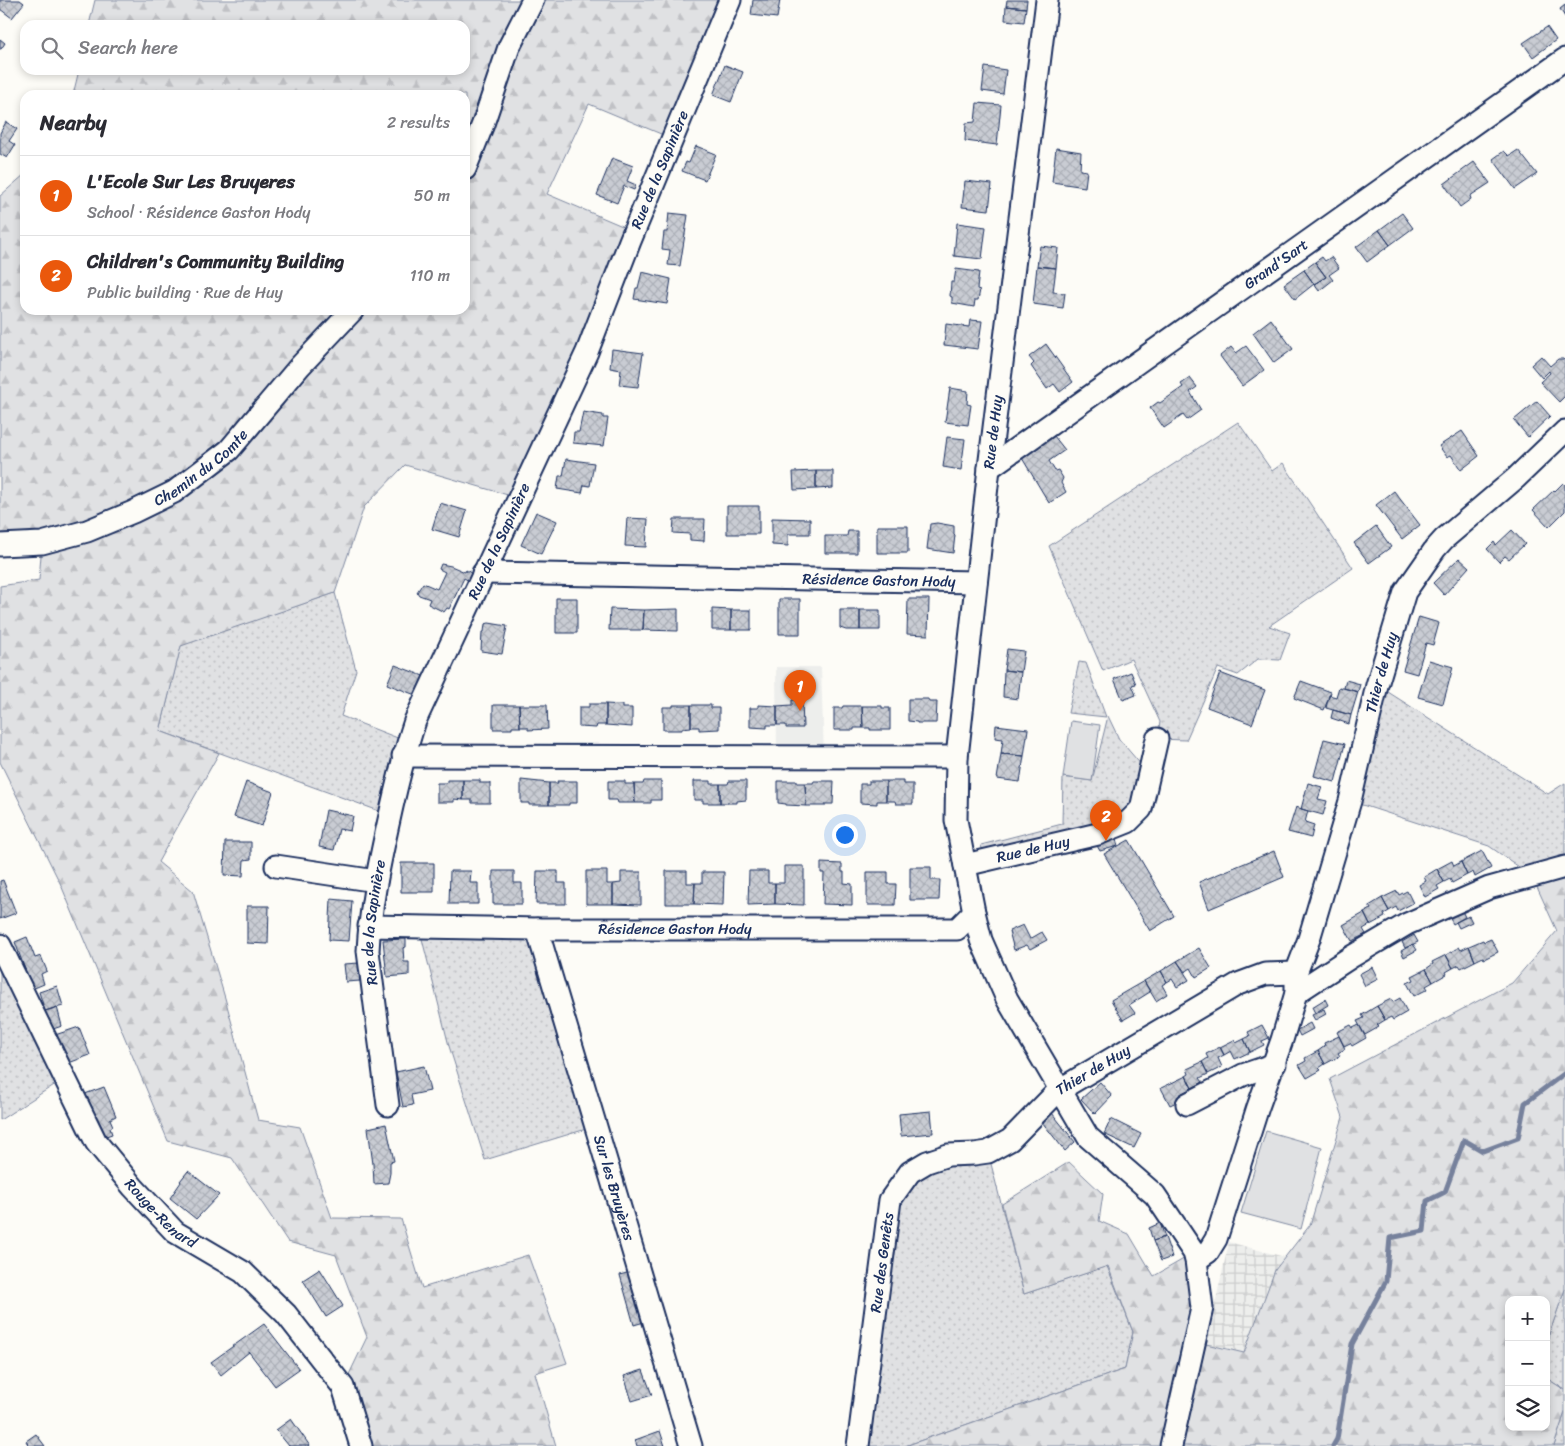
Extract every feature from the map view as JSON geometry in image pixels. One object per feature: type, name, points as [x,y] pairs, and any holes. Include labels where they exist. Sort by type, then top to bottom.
[{"type":"street","points":[[470,156],[509,48],[533,0]]},
{"type":"street","name":"Rue de la Sapinière","points":[[388,1105],[368,951],[369,926],[376,881],[403,756],[414,721],[587,352],[630,241],[730,0]]},
{"type":"street","name":"Rue de Huy","points":[[1047,0],[988,468],[957,757],[956,820],[981,940],[1007,999],[1059,1090]]},
{"type":"street","name":"Grand'Sart","points":[[988,468],[1565,59]]},
{"type":"street","name":"Chemin du Comte","points":[[0,545],[42,543],[88,531],[174,492],[229,450],[300,366],[348,315]]},
{"type":"street","name":"Thier de Huy","points":[[1196,1260],[1208,1252],[1216,1240],[1258,1107],[1275,1064],[1296,983],[1350,801],[1377,685],[1405,592],[1434,548],[1516,478],[1565,431]]},
{"type":"street","name":"Résidence Gaston Hody","points":[[483,573],[976,582]]},
{"type":"street","name":"Rue de Huy","points":[[965,864],[1098,834],[1128,822],[1141,809],[1157,739]]},
{"type":"street","points":[[403,756],[957,757]]},
{"type":"street","points":[[276,866],[376,881]]},
{"type":"street","points":[[1296,983],[1351,957],[1407,924],[1489,888],[1565,867]]},
{"type":"street","name":"Résidence Gaston Hody","points":[[369,926],[537,929],[956,929],[974,912]]},
{"type":"street","name":"Sur les Bruyères","points":[[537,929],[691,1446]]},
{"type":"street","name":"Rouge-Renard","points":[[0,945],[96,1142],[133,1188],[175,1232],[243,1272],[286,1314],[343,1387],[361,1446]]},
{"type":"street","name":"Thier de Huy","points":[[1171,1446],[1202,1308],[1194,1253],[1155,1195],[1088,1137],[1059,1090],[1238,984],[1265,974],[1296,983]]},
{"type":"street","points":[[1187,1104],[1243,1075],[1275,1064]]},
{"type":"street","name":"Rue des Genêts","points":[[858,1446],[890,1200],[910,1172],[927,1162],[948,1155],[988,1152],[1010,1140],[1059,1090]]},
{"type":"shaded area","points":[[776,667],[821,667],[824,756],[777,755]]},
{"type":"shaded area","points":[[1229,1242],[1285,1257],[1275,1270],[1244,1353],[1206,1344]]},
{"type":"green space","points":[[95,0],[730,0],[673,139],[589,104],[547,194],[634,231],[518,498],[405,465],[364,507],[335,593],[181,646],[160,731],[219,753],[158,862],[193,891],[225,998],[258,1120],[300,1127],[332,1218],[401,1219],[422,1288],[528,1255],[567,1363],[535,1373],[556,1446],[361,1446],[343,1387],[367,1337],[336,1255],[288,1242],[232,1158],[168,1141],[61,885],[0,762],[0,586],[39,580],[42,543],[0,545],[0,196],[20,178],[20,315],[470,315],[470,90],[74,90],[78,75],[470,75],[470,20],[90,20]]},
{"type":"green space","points":[[1238,422],[1272,471],[1283,463],[1353,568],[1269,626],[1290,633],[1280,660],[1258,659],[1238,675],[1218,668],[1186,740],[1157,739],[1160,722],[1131,659],[1103,671],[1049,546]]},
{"type":"green space","points":[[335,593],[356,670],[341,716],[408,742],[390,815],[160,731],[181,645]]},
{"type":"green space","points":[[1079,662],[1086,663],[1106,717],[1068,713]]},
{"type":"green space","points":[[1377,685],[1548,794],[1565,783],[1565,867],[1532,876],[1489,846],[1350,801]]},
{"type":"green space","points":[[1108,716],[1119,739],[1149,774],[1141,809],[985,860],[981,845],[1062,824],[1063,777],[1092,781]]},
{"type":"green space","points":[[1071,721],[1100,725],[1092,781],[1063,777]]},
{"type":"green space","points":[[1565,867],[1565,1289],[1550,1332],[1550,1296],[1505,1296],[1505,1431],[1550,1431],[1550,1381],[1565,1390],[1565,1412],[1554,1446],[1180,1446],[1206,1344],[1244,1353],[1275,1270],[1310,1225],[1343,1117],[1330,1079],[1512,983],[1557,931],[1532,876]]},
{"type":"green space","points":[[419,927],[537,929],[596,1126],[485,1160],[449,1046]]},
{"type":"green space","points":[[0,945],[65,1078],[0,1120]]},
{"type":"green space","points":[[1266,1131],[1322,1147],[1301,1229],[1241,1213]]},
{"type":"green space","points":[[988,1152],[1024,1294],[1107,1266],[1133,1332],[1125,1369],[905,1446],[858,1446],[890,1200],[910,1172]]},
{"type":"green space","points":[[1069,1162],[1103,1194],[1099,1221],[1129,1234],[1154,1276],[1194,1253],[1193,1345],[1171,1446],[905,1446],[1125,1369],[1133,1332],[1108,1266],[1024,1294],[1002,1204]]},
{"type":"green space","points":[[1565,1289],[1565,1390],[1550,1381],[1550,1332]]},
{"type":"green space","points":[[1565,1412],[1565,1446],[1554,1446]]},
{"type":"building","points":[[0,0],[20,0],[24,3],[12,18],[0,9]]},
{"type":"building","points":[[753,0],[780,0],[777,18],[751,15]]},
{"type":"building","points":[[1007,0],[1027,0],[1026,8],[1006,6]]},
{"type":"building","points":[[1565,5],[1565,17],[1560,9]]},
{"type":"building","points":[[1006,6],[1026,8],[1024,22],[1005,20]]},
{"type":"building","points":[[1547,27],[1556,40],[1533,57],[1523,43]]},
{"type":"building","points":[[0,39],[5,43],[1,49],[0,49]]},
{"type":"building","points":[[725,65],[743,72],[731,102],[713,95]]},
{"type":"building","points":[[985,67],[1006,70],[1003,94],[982,91]]},
{"type":"building","points":[[977,103],[1001,105],[997,145],[965,141],[966,123],[975,122]]},
{"type":"building","points":[[6,122],[17,129],[9,141],[15,145],[7,158],[0,154],[0,133]]},
{"type":"building","points":[[696,146],[716,154],[705,180],[682,171],[686,162],[689,163]]},
{"type":"building","points":[[1056,148],[1081,152],[1080,170],[1087,171],[1085,187],[1052,182]]},
{"type":"building","points":[[1518,150],[1537,174],[1515,189],[1493,159],[1504,151],[1509,156]]},
{"type":"building","points":[[612,158],[633,166],[627,181],[636,185],[634,190],[624,186],[617,203],[597,195]]},
{"type":"building","points":[[1474,162],[1490,183],[1470,196],[1471,199],[1460,207],[1444,184]]},
{"type":"building","points":[[965,181],[992,184],[989,210],[962,207]]},
{"type":"building","points":[[669,213],[688,215],[680,266],[668,265],[670,250],[662,249],[664,232],[667,232]]},
{"type":"building","points":[[1402,213],[1413,228],[1390,245],[1379,230]]},
{"type":"building","points":[[957,223],[986,227],[982,259],[954,256]]},
{"type":"building","points":[[1379,230],[1390,245],[1367,262],[1356,247]]},
{"type":"building","points":[[1040,246],[1058,248],[1056,268],[1037,266]]},
{"type":"building","points":[[1322,257],[1325,261],[1331,257],[1339,268],[1329,275],[1333,280],[1319,291],[1314,284],[1326,277],[1315,262]]},
{"type":"building","points":[[1315,262],[1326,277],[1314,284],[1304,270]]},
{"type":"building","points":[[1037,266],[1056,268],[1053,292],[1065,293],[1063,308],[1033,304]]},
{"type":"building","points":[[956,269],[979,272],[977,289],[980,290],[974,307],[952,303],[952,297],[950,296],[951,282],[954,282]]},
{"type":"building","points":[[1304,270],[1314,284],[1295,299],[1284,284]]},
{"type":"building","points":[[642,272],[671,279],[667,304],[634,299]]},
{"type":"building","points":[[1271,319],[1293,349],[1274,363],[1253,333]]},
{"type":"building","points":[[970,320],[982,321],[978,349],[944,345],[946,324],[969,327]]},
{"type":"building","points":[[1046,344],[1073,382],[1060,392],[1054,384],[1047,389],[1031,366],[1034,363],[1029,357]]},
{"type":"building","points":[[1246,346],[1264,370],[1242,386],[1220,356],[1231,347],[1236,353]]},
{"type":"building","points":[[612,349],[643,353],[638,387],[619,385],[621,370],[610,368]]},
{"type":"building","points":[[1541,356],[1550,366],[1558,359],[1565,361],[1565,396],[1559,402],[1540,382],[1550,373],[1549,371],[1542,378],[1531,365]]},
{"type":"building","points":[[1190,378],[1197,387],[1190,392],[1201,410],[1187,420],[1183,415],[1164,428],[1150,408],[1183,387],[1181,384]]},
{"type":"building","points":[[950,388],[968,391],[967,404],[971,405],[968,425],[945,422]]},
{"type":"building","points":[[1537,401],[1550,416],[1528,437],[1514,420]]},
{"type":"building","points":[[583,412],[603,415],[603,418],[608,418],[604,446],[573,443],[574,432],[579,432]]},
{"type":"building","points":[[1462,431],[1479,456],[1461,470],[1451,455],[1447,457],[1439,446]]},
{"type":"building","points":[[1054,436],[1065,450],[1049,461],[1055,471],[1058,470],[1063,478],[1061,483],[1066,492],[1049,503],[1022,458]]},
{"type":"building","points":[[947,437],[965,439],[961,470],[943,467]]},
{"type":"building","points":[[566,459],[594,463],[590,486],[584,485],[582,493],[557,489],[559,476],[563,476]]},
{"type":"building","points":[[816,471],[833,471],[833,488],[816,489]]},
{"type":"building","points":[[816,471],[816,489],[794,490],[793,472]]},
{"type":"building","points":[[1563,483],[1565,485],[1565,511],[1549,527],[1533,510]]},
{"type":"building","points":[[1394,491],[1420,525],[1402,539],[1376,505]]},
{"type":"building","points":[[440,503],[467,511],[459,537],[432,529]]},
{"type":"building","points":[[727,506],[759,506],[759,534],[727,534]]},
{"type":"building","points":[[536,512],[557,521],[541,554],[521,545]]},
{"type":"building","points":[[627,518],[648,519],[646,547],[625,546]]},
{"type":"building","points":[[772,518],[810,519],[810,534],[788,534],[788,546],[772,545]]},
{"type":"building","points":[[674,519],[705,519],[704,541],[690,540],[690,534],[673,533]]},
{"type":"building","points":[[937,523],[954,526],[953,553],[927,549],[930,524]]},
{"type":"building","points":[[877,526],[908,526],[908,553],[877,553]]},
{"type":"building","points":[[1376,526],[1391,547],[1369,563],[1354,543]]},
{"type":"building","points":[[1512,530],[1525,544],[1509,559],[1505,556],[1499,562],[1487,549],[1494,542],[1496,545]]},
{"type":"building","points":[[848,531],[857,531],[857,553],[825,553],[825,536],[847,536]]},
{"type":"building","points":[[1459,558],[1469,567],[1444,595],[1433,583]]},
{"type":"building","points":[[441,564],[465,572],[466,570],[474,575],[471,582],[464,578],[449,609],[447,608],[444,612],[428,604],[430,599],[419,595],[417,592],[423,583],[437,589],[445,572],[439,569]]},
{"type":"building","points":[[556,598],[577,598],[577,633],[556,633]]},
{"type":"building","points":[[779,599],[800,599],[800,634],[779,634]]},
{"type":"building","points":[[908,599],[929,599],[928,635],[907,634]]},
{"type":"building","points":[[610,609],[644,610],[643,630],[609,630]]},
{"type":"building","points":[[678,609],[678,631],[643,630],[644,610]]},
{"type":"building","points":[[712,609],[731,610],[731,630],[712,630]]},
{"type":"building","points":[[731,610],[751,610],[751,630],[731,630]]},
{"type":"building","points":[[840,610],[860,610],[860,630],[840,628]]},
{"type":"building","points":[[860,610],[880,610],[880,630],[860,630]]},
{"type":"building","points":[[1419,617],[1439,623],[1433,645],[1426,643],[1417,674],[1403,670]]},
{"type":"building","points":[[485,624],[507,626],[502,654],[481,651],[482,632],[484,632]]},
{"type":"building","points":[[1007,649],[1024,651],[1021,672],[1004,670]]},
{"type":"building","points":[[1429,660],[1453,667],[1443,704],[1418,697]]},
{"type":"building","points":[[395,665],[426,677],[418,696],[387,684]]},
{"type":"building","points":[[1004,670],[1021,672],[1018,699],[1003,697]]},
{"type":"building","points":[[1131,672],[1136,684],[1132,685],[1136,695],[1123,700],[1114,679]]},
{"type":"building","points":[[1220,673],[1265,690],[1252,724],[1207,707]]},
{"type":"building","points":[[1346,680],[1360,684],[1358,692],[1344,688]]},
{"type":"building","points":[[1301,681],[1331,692],[1324,710],[1294,698]]},
{"type":"building","points":[[1339,687],[1358,692],[1351,715],[1326,708],[1329,695],[1336,697]]},
{"type":"building","points":[[908,699],[928,699],[929,702],[937,702],[936,723],[908,721]]},
{"type":"building","points":[[792,700],[802,700],[803,728],[786,728],[786,725],[777,725],[777,706],[792,705]]},
{"type":"building","points":[[589,704],[606,704],[606,725],[597,725],[596,728],[579,727],[579,707],[589,707]]},
{"type":"building","points":[[606,704],[622,705],[622,708],[632,708],[632,727],[606,725]]},
{"type":"building","points":[[493,705],[519,705],[520,727],[493,729]]},
{"type":"building","points":[[519,705],[547,705],[548,729],[528,730],[528,727],[520,727]]},
{"type":"building","points":[[673,705],[691,705],[691,727],[682,728],[682,730],[663,730],[663,707],[673,707]]},
{"type":"building","points":[[691,705],[711,705],[711,708],[719,708],[719,729],[699,730],[699,727],[691,727]]},
{"type":"building","points":[[758,705],[777,706],[777,725],[767,725],[767,728],[750,727],[750,708],[758,708]]},
{"type":"building","points":[[843,706],[862,706],[863,728],[834,730],[834,708],[842,708]]},
{"type":"building","points":[[862,706],[890,708],[890,730],[863,728]]},
{"type":"building","points":[[1333,710],[1351,715],[1349,724],[1331,718]]},
{"type":"building","points":[[996,725],[1028,729],[1024,756],[1001,754],[1003,739],[995,738]]},
{"type":"building","points":[[1324,739],[1345,744],[1335,782],[1314,776]]},
{"type":"building","points":[[1001,754],[1024,756],[1020,782],[997,779]]},
{"type":"building","points":[[447,780],[463,780],[463,800],[454,799],[454,802],[437,802],[437,783],[447,783]]},
{"type":"building","points":[[463,780],[480,780],[480,783],[490,783],[490,803],[472,803],[472,800],[463,800]]},
{"type":"building","points":[[521,780],[549,783],[549,805],[521,803]]},
{"type":"building","points":[[557,781],[577,781],[577,803],[549,805],[549,783],[558,783]]},
{"type":"building","points":[[608,781],[625,781],[625,784],[634,784],[635,803],[618,803],[617,800],[608,800]]},
{"type":"building","points":[[644,781],[661,781],[661,800],[651,800],[651,803],[635,803],[634,784],[643,784]]},
{"type":"building","points":[[694,781],[711,781],[711,784],[720,784],[720,803],[703,803],[703,800],[694,800]]},
{"type":"building","points":[[729,781],[746,781],[746,800],[737,801],[737,803],[720,803],[720,784],[728,784]]},
{"type":"building","points":[[778,781],[805,783],[806,806],[778,803]]},
{"type":"building","points":[[814,781],[834,781],[833,804],[806,806],[805,783],[813,783]]},
{"type":"building","points":[[869,781],[886,781],[886,801],[877,801],[877,804],[860,803],[860,784],[869,784]]},
{"type":"building","points":[[886,781],[903,781],[903,784],[913,784],[913,804],[896,804],[895,801],[886,801]]},
{"type":"building","points":[[246,782],[273,792],[262,826],[234,817]]},
{"type":"building","points":[[1308,783],[1322,787],[1318,799],[1327,801],[1323,815],[1301,809]]},
{"type":"building","points":[[1296,807],[1308,811],[1305,822],[1314,825],[1311,838],[1288,832]]},
{"type":"building","points":[[326,810],[353,816],[350,831],[339,829],[334,850],[319,847]]},
{"type":"building","points":[[1114,832],[1118,846],[1100,851],[1096,844]]},
{"type":"building","points":[[1129,840],[1174,916],[1150,931],[1104,854]]},
{"type":"building","points":[[225,842],[251,842],[251,859],[244,860],[243,876],[224,875]]},
{"type":"building","points":[[1274,851],[1284,877],[1209,909],[1199,882]]},
{"type":"building","points":[[1482,851],[1491,868],[1475,877],[1473,872],[1467,875],[1461,862]]},
{"type":"building","points":[[1452,861],[1454,866],[1461,862],[1467,875],[1452,883],[1450,879],[1444,882],[1437,869]]},
{"type":"building","points":[[401,863],[434,863],[434,892],[401,892]]},
{"type":"building","points":[[821,863],[842,864],[844,883],[852,884],[852,905],[823,904],[824,873],[821,873]]},
{"type":"building","points":[[784,866],[804,866],[804,905],[775,904],[775,883],[784,883]]},
{"type":"building","points":[[910,867],[931,867],[931,880],[940,880],[939,900],[910,900]]},
{"type":"building","points":[[1437,869],[1444,882],[1437,886],[1439,889],[1425,897],[1419,885],[1426,881],[1424,877]]},
{"type":"building","points":[[450,871],[471,871],[470,883],[478,883],[478,904],[449,904]]},
{"type":"building","points":[[493,871],[514,871],[514,883],[522,883],[522,904],[493,904]]},
{"type":"building","points":[[537,871],[558,871],[558,883],[566,883],[566,904],[536,904]]},
{"type":"building","points":[[586,871],[607,871],[607,884],[613,884],[613,904],[586,904]]},
{"type":"building","points":[[666,871],[687,871],[687,883],[695,883],[694,904],[666,904]]},
{"type":"building","points":[[749,871],[768,871],[768,883],[775,883],[775,904],[748,905]]},
{"type":"building","points":[[621,872],[641,872],[641,905],[613,904],[613,884],[621,883]]},
{"type":"building","points":[[702,872],[724,872],[723,905],[694,904],[695,883],[702,883]]},
{"type":"building","points":[[867,872],[888,872],[888,884],[896,884],[895,905],[867,905]]},
{"type":"building","points":[[3,880],[16,913],[0,919],[0,881]]},
{"type":"building","points":[[1397,891],[1399,895],[1407,891],[1413,903],[1398,911],[1396,907],[1389,911],[1382,898]]},
{"type":"building","points":[[1382,898],[1389,911],[1384,914],[1385,917],[1370,925],[1364,913],[1371,909],[1369,906]]},
{"type":"building","points":[[331,899],[352,901],[349,941],[329,940]]},
{"type":"building","points":[[247,906],[269,906],[268,944],[247,943]]},
{"type":"building","points":[[1462,911],[1465,917],[1453,924],[1449,917]]},
{"type":"building","points":[[1364,913],[1370,925],[1363,929],[1366,934],[1352,941],[1343,925]]},
{"type":"building","points":[[1469,916],[1472,922],[1459,928],[1456,922]]},
{"type":"building","points":[[1023,925],[1030,939],[1042,932],[1047,940],[1030,949],[1027,945],[1014,950],[1009,931]]},
{"type":"building","points":[[1414,935],[1418,942],[1405,948],[1402,942]]},
{"type":"building","points":[[27,937],[35,958],[41,956],[47,971],[41,974],[44,984],[32,989],[15,942]]},
{"type":"building","points":[[406,939],[406,947],[403,948],[404,962],[409,962],[409,975],[387,977],[383,940]]},
{"type":"building","points":[[1491,939],[1498,952],[1475,961],[1469,946]]},
{"type":"building","points":[[1413,944],[1417,950],[1404,957],[1401,951]]},
{"type":"building","points":[[1469,946],[1475,961],[1461,968],[1459,965],[1453,968],[1446,955],[1459,947],[1461,950]]},
{"type":"building","points":[[1199,948],[1211,968],[1196,977],[1191,968],[1185,972],[1177,961]]},
{"type":"building","points":[[1446,955],[1453,968],[1433,982],[1426,969],[1433,964],[1432,962]]},
{"type":"building","points":[[1177,961],[1189,980],[1177,987],[1172,979],[1167,982],[1161,971]]},
{"type":"building","points":[[359,963],[360,981],[346,982],[344,964]]},
{"type":"building","points":[[1372,967],[1378,979],[1365,986],[1359,974]]},
{"type":"building","points":[[1426,969],[1433,982],[1426,986],[1428,989],[1414,996],[1407,983],[1414,980],[1412,976]]},
{"type":"building","points":[[1161,971],[1167,982],[1162,985],[1167,994],[1156,1001],[1144,981]]},
{"type":"building","points":[[1144,981],[1150,992],[1129,1005],[1135,1013],[1123,1020],[1111,1000]]},
{"type":"building","points":[[57,986],[63,1006],[45,1011],[39,992]]},
{"type":"building","points":[[1400,998],[1407,1012],[1393,1020],[1391,1017],[1385,1020],[1377,1006],[1391,999],[1393,1002]]},
{"type":"building","points":[[1325,999],[1328,1005],[1315,1013],[1312,1007]]},
{"type":"building","points":[[1377,1006],[1385,1020],[1377,1025],[1379,1027],[1365,1035],[1357,1021],[1364,1018],[1362,1015]]},
{"type":"building","points":[[57,1007],[62,1026],[50,1030],[45,1011]]},
{"type":"building","points":[[1324,1009],[1326,1014],[1315,1020],[1312,1015]]},
{"type":"building","points":[[1310,1023],[1313,1029],[1300,1036],[1297,1030]]},
{"type":"building","points":[[1262,1025],[1269,1038],[1262,1041],[1264,1045],[1250,1052],[1244,1039],[1250,1036],[1248,1032]]},
{"type":"building","points":[[1351,1025],[1353,1028],[1359,1025],[1366,1038],[1352,1046],[1350,1043],[1344,1046],[1337,1032]]},
{"type":"building","points":[[79,1027],[90,1055],[66,1064],[55,1035]]},
{"type":"building","points":[[1339,1036],[1345,1049],[1338,1053],[1340,1056],[1325,1064],[1318,1051],[1325,1046],[1324,1043]]},
{"type":"building","points":[[1244,1039],[1250,1052],[1235,1059],[1231,1051],[1224,1055],[1220,1047],[1234,1040],[1236,1043]]},
{"type":"building","points":[[1220,1047],[1224,1055],[1218,1058],[1222,1067],[1208,1074],[1202,1062],[1208,1058],[1206,1054]]},
{"type":"building","points":[[1318,1051],[1325,1064],[1319,1068],[1321,1070],[1307,1078],[1299,1065],[1306,1061],[1305,1058]]},
{"type":"building","points":[[1202,1062],[1208,1074],[1200,1078],[1203,1082],[1192,1088],[1186,1076],[1189,1074],[1187,1069]]},
{"type":"building","points":[[424,1066],[430,1091],[411,1095],[413,1105],[403,1107],[396,1072]]},
{"type":"building","points":[[1186,1076],[1192,1088],[1182,1093],[1185,1098],[1170,1105],[1161,1088]]},
{"type":"building","points":[[1100,1082],[1112,1096],[1095,1114],[1081,1099]]},
{"type":"building","points":[[104,1087],[116,1116],[110,1119],[113,1126],[110,1128],[112,1134],[103,1137],[85,1094]]},
{"type":"building","points":[[931,1111],[933,1133],[901,1136],[899,1114]]},
{"type":"building","points":[[1052,1113],[1075,1142],[1065,1151],[1042,1122]]},
{"type":"building","points":[[1111,1119],[1141,1134],[1134,1148],[1104,1134]]},
{"type":"building","points":[[386,1124],[394,1161],[390,1162],[388,1183],[374,1184],[368,1128]]},
{"type":"building","points":[[188,1171],[219,1195],[196,1219],[170,1198]]},
{"type":"building","points":[[1160,1223],[1165,1237],[1153,1241],[1149,1228]]},
{"type":"building","points":[[1165,1237],[1172,1257],[1161,1261],[1153,1241]]},
{"type":"building","points":[[320,1269],[343,1306],[326,1317],[303,1280]]},
{"type":"building","points":[[630,1272],[644,1322],[634,1325],[620,1275]]},
{"type":"building","points":[[264,1324],[299,1369],[275,1386],[249,1352],[221,1375],[211,1362]]},
{"type":"building","points":[[643,1370],[652,1395],[632,1401],[624,1376]]},
{"type":"building","points":[[291,1419],[310,1446],[289,1446],[276,1430]]},
{"type":"building","points":[[660,1431],[665,1446],[637,1446],[635,1440]]},
{"type":"building","points":[[36,1434],[45,1446],[29,1446],[26,1441]]},
{"type":"waterway","points":[[1333,1446],[1337,1439],[1352,1344],[1386,1281],[1390,1238],[1424,1231],[1427,1201],[1445,1192],[1464,1140],[1483,1151],[1518,1138],[1525,1103],[1565,1073]]},
{"type":"place","name":"L'Ecole Sur Les Bruyeres","points":[[800,711]]},
{"type":"place","name":"Children's Community Building","points":[[1106,841]]}]
